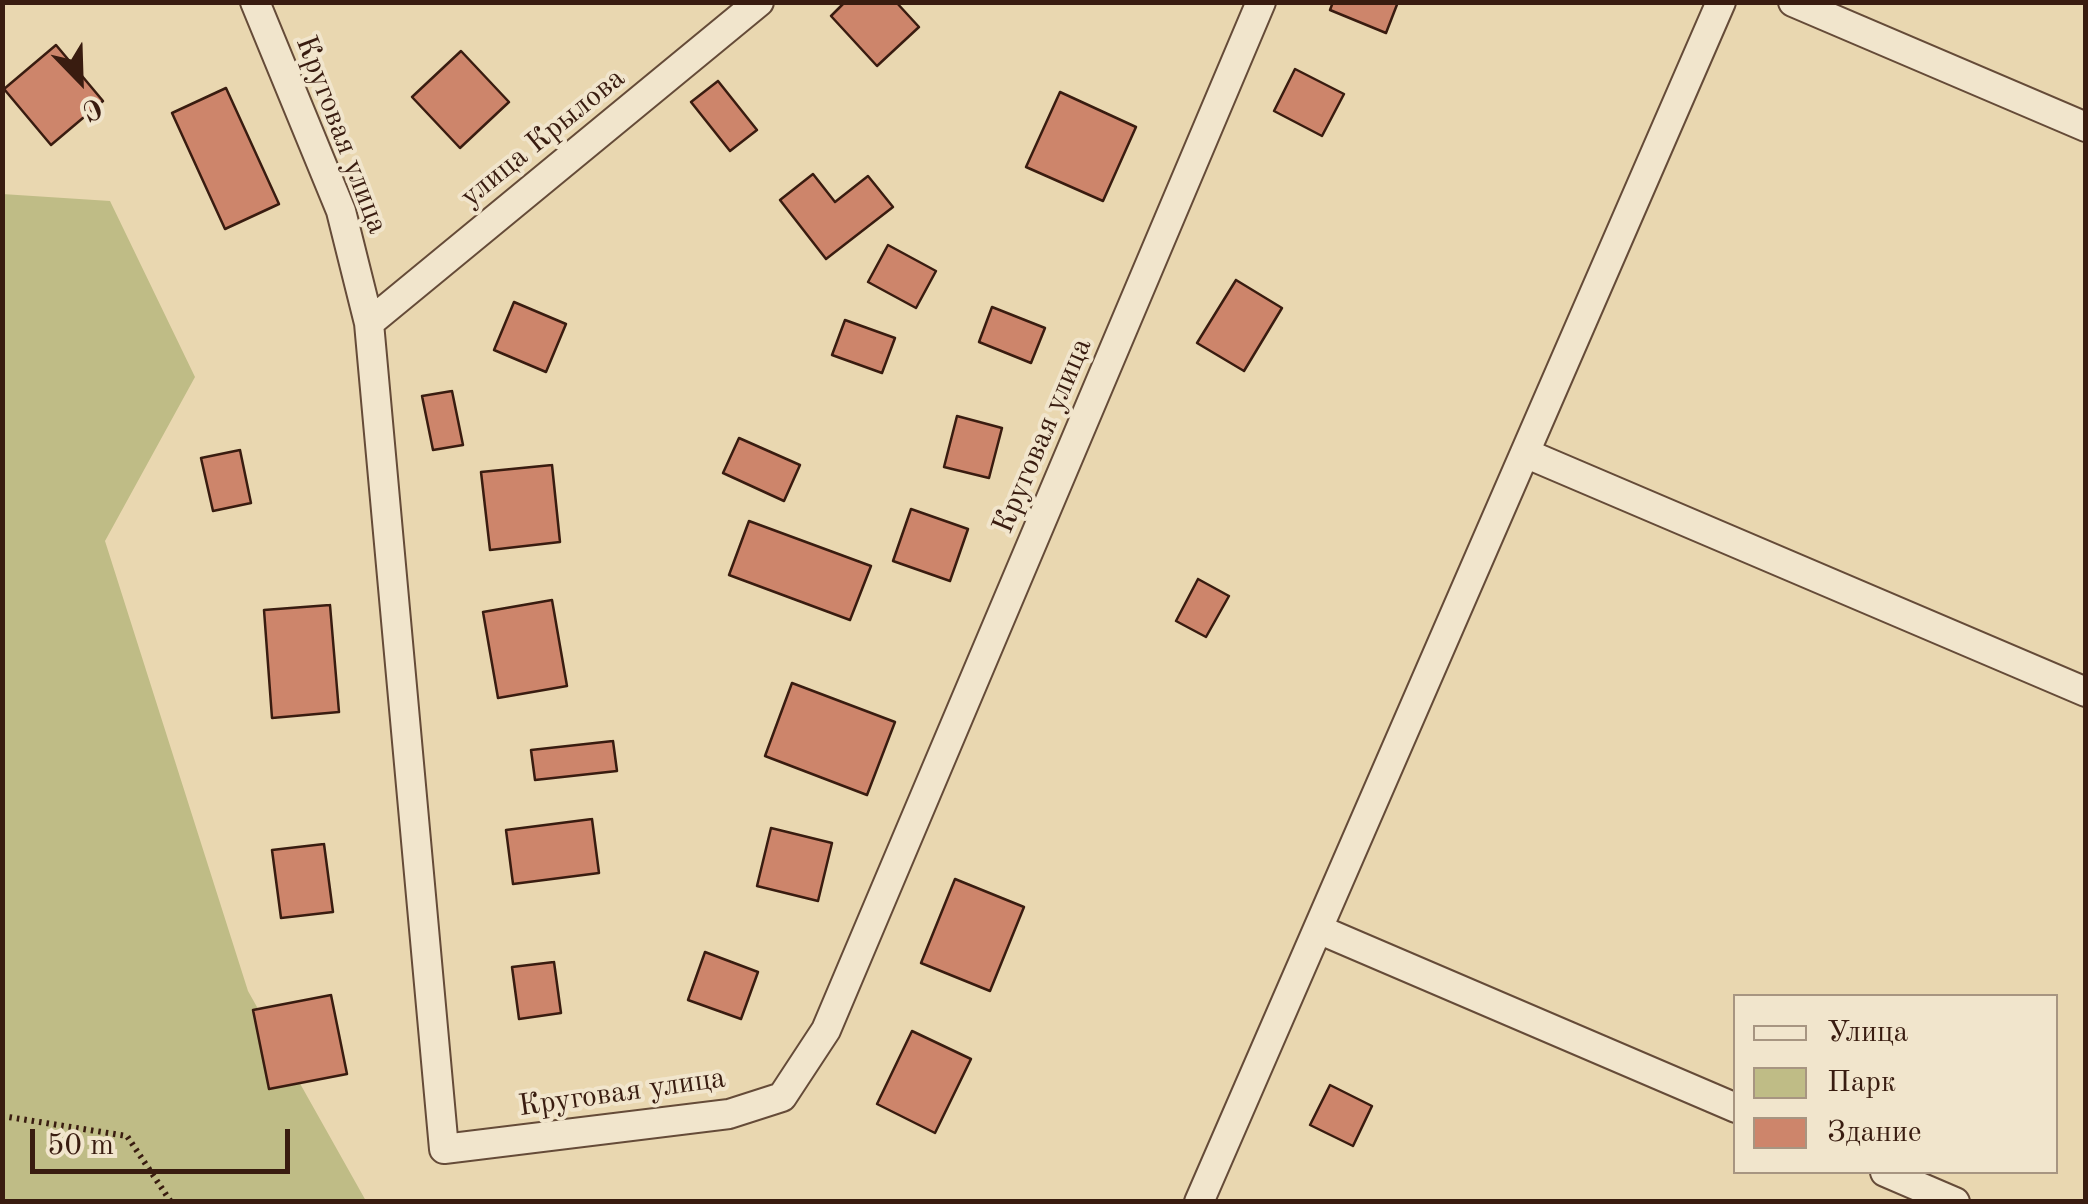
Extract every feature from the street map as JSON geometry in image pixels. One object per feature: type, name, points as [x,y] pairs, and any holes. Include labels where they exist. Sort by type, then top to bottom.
[{"type":"street","name":"Круговая улица","points":[[255,2],[341,211],[368,323],[444,1149],[729,1114],[782,1096],[826,1030],[1262,2]]},
{"type":"street","name":"улица Крылова","points":[[368,323],[758,2]]},
{"type":"street","points":[[1199,1202],[1721,2]]},
{"type":"street","points":[[1793,2],[2086,127]]},
{"type":"street","points":[[1525,453],[2086,692]]},
{"type":"street","points":[[1318,929],[1733,1107]]},
{"type":"street","points":[[1889,1174],[1955,1202]]},
{"type":"path","points":[[2,1116],[127,1136],[171,1202]]},
{"type":"green space","points":[[2,194],[110,201],[195,377],[105,541],[248,991],[366,1201],[3,1201]]},
{"type":"building","points":[[845,2],[896,2],[919,27],[877,66],[831,16]]},
{"type":"building","points":[[1333,2],[1398,2],[1386,33],[1330,10]]},
{"type":"building","points":[[56,45],[103,101],[51,145],[4,89]]},
{"type":"building","points":[[461,51],[509,102],[460,148],[412,97]]},
{"type":"building","points":[[1295,69],[1344,94],[1322,136],[1274,111]]},
{"type":"building","points":[[718,81],[757,130],[730,151],[691,102]]},
{"type":"building","points":[[226,88],[279,204],[225,229],[172,113]]},
{"type":"building","points":[[1060,92],[1136,127],[1103,201],[1026,167]]},
{"type":"building","points":[[813,174],[835,202],[868,176],[893,207],[826,259],[780,200]]},
{"type":"building","points":[[888,245],[936,271],[916,308],[868,282]]},
{"type":"building","points":[[1236,280],[1282,308],[1244,371],[1197,343]]},
{"type":"building","points":[[514,302],[566,324],[546,372],[494,350]]},
{"type":"building","points":[[992,307],[1045,328],[1031,363],[979,342]]},
{"type":"building","points":[[845,320],[895,338],[882,373],[832,355]]},
{"type":"building","points":[[452,391],[463,445],[433,450],[422,396]]},
{"type":"building","points":[[957,416],[1002,428],[989,478],[944,467]]},
{"type":"building","points":[[739,438],[800,465],[784,501],[723,473]]},
{"type":"building","points":[[240,450],[251,503],[213,511],[201,458]]},
{"type":"building","points":[[552,465],[560,542],[490,550],[481,472]]},
{"type":"building","points":[[911,509],[968,529],[950,581],[893,561]]},
{"type":"building","points":[[749,521],[871,566],[850,620],[729,575]]},
{"type":"building","points":[[1198,579],[1229,596],[1206,637],[1176,621]]},
{"type":"building","points":[[552,600],[567,686],[498,698],[483,612]]},
{"type":"building","points":[[330,605],[339,712],[272,718],[264,610]]},
{"type":"building","points":[[792,683],[895,722],[867,795],[765,756]]},
{"type":"building","points":[[613,741],[617,771],[535,780],[531,750]]},
{"type":"building","points":[[592,819],[599,873],[513,884],[506,830]]},
{"type":"building","points":[[771,828],[832,843],[818,901],[757,886]]},
{"type":"building","points":[[324,844],[333,912],[281,918],[272,850]]},
{"type":"building","points":[[955,879],[1024,907],[990,991],[921,963]]},
{"type":"building","points":[[705,952],[758,972],[741,1019],[688,1000]]},
{"type":"building","points":[[554,962],[561,1013],[519,1019],[512,967]]},
{"type":"building","points":[[331,995],[347,1074],[269,1089],[253,1010]]},
{"type":"building","points":[[912,1031],[971,1059],[935,1133],[877,1104]]},
{"type":"building","points":[[1330,1085],[1372,1106],[1353,1146],[1310,1125]]}]
